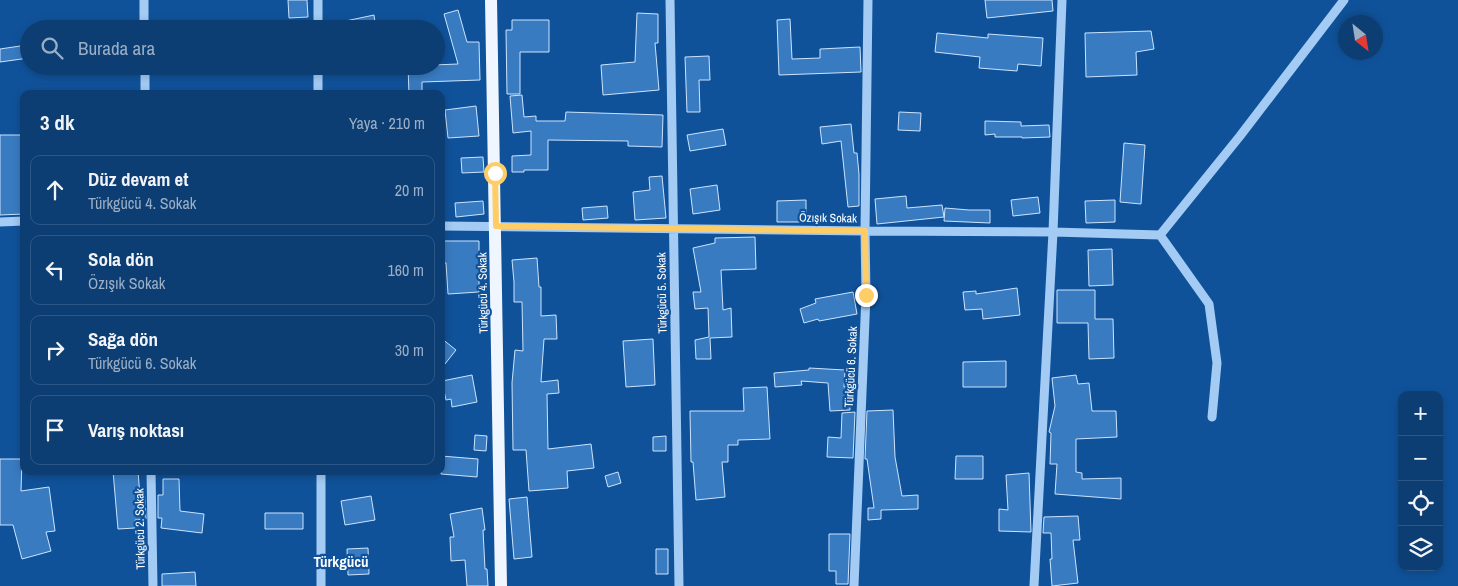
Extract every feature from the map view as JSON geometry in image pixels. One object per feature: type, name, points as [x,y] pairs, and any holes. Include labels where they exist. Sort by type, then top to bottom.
[{"type":"main road","name":"Türkgücü 4. Sokak","points":[[491,0],[501,586]]},
{"type":"street","points":[[144,0],[144,20]]},
{"type":"street","points":[[318,0],[318,20]]},
{"type":"street","name":"Türkgücü 5. Sokak","points":[[670,0],[679,586]]},
{"type":"street","name":"Türkgücü 6. Sokak","points":[[854,586],[866,295],[868,0]]},
{"type":"street","points":[[1034,586],[1053,232],[1062,0]]},
{"type":"street","points":[[1212,417],[1216,363],[1208,304],[1160,235],[1240,136],[1344,0]]},
{"type":"street","points":[[144,75],[145,90]]},
{"type":"street","points":[[318,75],[318,90]]},
{"type":"street","points":[[0,222],[20,220]]},
{"type":"street","name":"Özışık Sokak","points":[[445,226],[1053,232],[1160,235]]},
{"type":"street","name":"Türkgücü 2. Sokak","points":[[151,475],[154,586]]},
{"type":"street","points":[[320,475],[321,586]]},
{"type":"building","points":[[288,0],[307,0],[308,17],[289,18]]},
{"type":"building","points":[[985,0],[1052,0],[1053,11],[987,18]]},
{"type":"building","points":[[458,10],[467,42],[479,42],[480,80],[422,82],[422,90],[409,90],[408,75],[445,75],[445,65],[458,64],[444,14]]},
{"type":"building","points":[[637,13],[658,14],[658,43],[655,43],[659,90],[603,95],[601,65],[635,62]]},
{"type":"building","points":[[374,15],[375,20],[350,20]]},
{"type":"building","points":[[790,19],[792,59],[820,58],[820,49],[860,47],[861,72],[779,75],[777,20]]},
{"type":"building","points":[[512,20],[549,20],[549,52],[520,52],[520,94],[507,94],[506,30],[512,30]]},
{"type":"building","points":[[1151,31],[1154,49],[1136,52],[1137,75],[1086,77],[1085,33]]},
{"type":"building","points":[[937,33],[988,38],[988,34],[1043,38],[1041,66],[1018,64],[1017,71],[979,68],[980,57],[935,52]]},
{"type":"building","points":[[20,46],[20,59],[0,62],[0,49]]},
{"type":"building","points":[[709,56],[710,80],[699,80],[700,112],[687,112],[685,57]]},
{"type":"building","points":[[522,95],[524,117],[536,116],[536,121],[565,121],[566,112],[663,115],[662,147],[628,146],[628,141],[548,140],[548,170],[512,172],[512,156],[531,155],[531,131],[513,133],[510,96]]},
{"type":"building","points":[[476,106],[479,136],[448,138],[445,110]]},
{"type":"building","points":[[899,112],[921,113],[920,131],[898,130]]},
{"type":"building","points":[[985,121],[1021,122],[1021,126],[1049,125],[1050,137],[1022,138],[995,137],[995,134],[985,135]]},
{"type":"building","points":[[851,124],[854,153],[857,153],[859,206],[848,207],[841,141],[822,144],[820,127]]},
{"type":"building","points":[[723,129],[726,145],[690,151],[687,135]]},
{"type":"building","points":[[0,135],[20,135],[20,214],[0,215]]},
{"type":"building","points":[[1124,143],[1145,145],[1141,204],[1120,202]]},
{"type":"building","points":[[483,157],[484,172],[462,173],[461,158]]},
{"type":"building","points":[[662,176],[666,218],[635,220],[633,192],[650,190],[649,177]]},
{"type":"building","points":[[717,185],[720,210],[693,214],[690,189]]},
{"type":"building","points":[[906,196],[907,208],[942,205],[944,217],[877,224],[875,199]]},
{"type":"building","points":[[1038,197],[1040,213],[1013,216],[1011,200]]},
{"type":"building","points":[[806,200],[806,222],[777,222],[777,201]]},
{"type":"building","points":[[1115,200],[1115,222],[1086,223],[1085,201]]},
{"type":"building","points":[[483,201],[484,214],[456,217],[455,203]]},
{"type":"building","points":[[607,206],[608,218],[583,220],[582,208]]},
{"type":"building","points":[[945,208],[990,210],[990,223],[944,221]]},
{"type":"building","points":[[755,237],[756,269],[721,270],[723,310],[731,308],[732,337],[710,338],[711,359],[696,359],[695,340],[709,337],[708,308],[695,309],[693,292],[701,292],[693,248],[715,243],[715,238]]},
{"type":"building","points":[[445,241],[479,241],[479,292],[448,294]]},
{"type":"building","points":[[1112,249],[1113,285],[1089,286],[1088,250]]},
{"type":"building","points":[[537,258],[539,287],[541,287],[541,316],[556,315],[557,339],[544,339],[541,382],[558,380],[559,393],[547,394],[548,449],[591,444],[594,468],[567,471],[568,488],[529,491],[526,450],[513,450],[512,383],[515,350],[523,351],[522,302],[514,302],[512,260]]},
{"type":"building","points":[[1017,288],[1020,315],[983,319],[982,309],[965,310],[963,292],[976,291],[976,294]]},
{"type":"building","points":[[1057,290],[1095,290],[1095,319],[1113,319],[1114,358],[1089,359],[1088,323],[1057,323]]},
{"type":"building","points":[[853,292],[857,314],[819,321],[818,319],[804,323],[800,309],[816,303],[815,299]]},
{"type":"building","points":[[653,339],[655,385],[626,387],[623,341]]},
{"type":"building","points":[[445,341],[456,350],[445,364]]},
{"type":"building","points":[[1006,361],[1006,387],[963,387],[963,362]]},
{"type":"building","points":[[809,368],[845,370],[844,387],[849,386],[850,410],[830,411],[828,383],[801,381],[802,385],[775,387],[774,373],[809,370]]},
{"type":"building","points":[[472,375],[477,402],[452,407],[451,399],[446,400],[445,380]]},
{"type":"building","points":[[1076,375],[1078,384],[1089,383],[1092,411],[1116,411],[1117,437],[1076,439],[1076,472],[1082,473],[1082,479],[1121,478],[1121,499],[1055,494],[1057,464],[1050,464],[1051,433],[1049,432],[1055,406],[1052,378]]},
{"type":"building","points":[[767,387],[770,439],[738,440],[738,445],[728,445],[728,462],[722,462],[725,497],[696,500],[693,462],[691,462],[690,411],[744,411],[743,388]]},
{"type":"building","points":[[893,410],[895,457],[902,496],[918,495],[918,509],[881,510],[881,519],[868,520],[868,508],[874,508],[867,459],[865,459],[867,411]]},
{"type":"building","points":[[855,412],[853,458],[827,457],[828,437],[841,438],[842,413]]},
{"type":"building","points":[[475,435],[487,436],[486,451],[474,450]]},
{"type":"building","points":[[666,436],[666,451],[653,451],[653,437]]},
{"type":"building","points":[[445,456],[478,459],[477,477],[445,474]]},
{"type":"building","points":[[956,456],[983,456],[983,479],[955,479]]},
{"type":"building","points":[[0,459],[20,459],[21,491],[49,487],[55,531],[46,532],[51,551],[22,559],[13,525],[0,525]]},
{"type":"building","points":[[618,472],[621,483],[608,487],[605,476]]},
{"type":"building","points":[[1029,473],[1031,532],[999,531],[999,509],[1008,510],[1006,475]]},
{"type":"building","points":[[113,475],[138,475],[140,497],[145,496],[146,519],[135,520],[135,528],[118,529]]},
{"type":"building","points":[[163,479],[179,479],[180,511],[204,514],[202,533],[161,528],[162,518],[158,518],[158,495],[163,495]]},
{"type":"building","points":[[371,496],[375,520],[345,525],[341,501]]},
{"type":"building","points":[[527,497],[532,557],[514,559],[509,499]]},
{"type":"building","points":[[482,508],[485,530],[483,530],[485,569],[487,569],[488,586],[467,586],[465,560],[451,561],[450,537],[454,537],[450,514]]},
{"type":"building","points":[[265,513],[303,513],[303,529],[265,529]]},
{"type":"building","points":[[1078,516],[1080,540],[1073,540],[1078,583],[1052,586],[1051,533],[1043,533],[1044,517]]},
{"type":"building","points":[[829,534],[850,534],[848,584],[836,584],[836,571],[829,571]]},
{"type":"building","points":[[368,548],[369,574],[348,575],[347,549]]},
{"type":"building","points":[[656,549],[668,549],[668,574],[656,574]]},
{"type":"building","points":[[195,572],[196,586],[162,586],[162,574]]},
{"type":"district","name":"Türkgücü","points":[[341,562]]},
{"type":"route","points":[[495,173],[496,226],[865,231],[866,295]]}]
